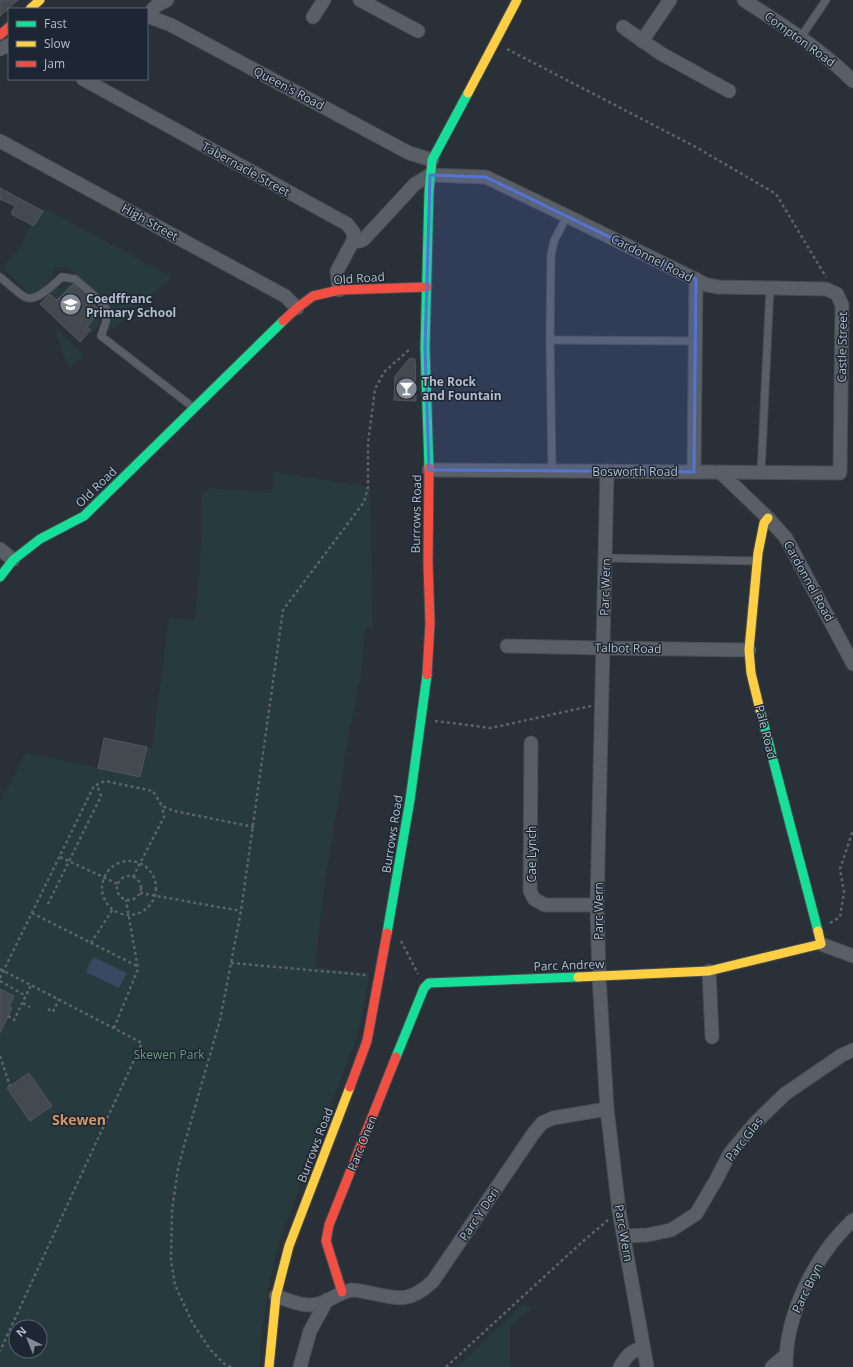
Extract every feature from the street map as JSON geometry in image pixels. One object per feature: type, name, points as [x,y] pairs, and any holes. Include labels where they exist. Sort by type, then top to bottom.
[{"type":"street","points":[[31,8],[40,0]]},
{"type":"street","points":[[148,15],[156,6],[167,0]]},
{"type":"street","points":[[313,17],[324,0]]},
{"type":"street","points":[[360,0],[418,31]]},
{"type":"street","points":[[427,287],[430,175],[432,160],[517,0]]},
{"type":"street","points":[[642,41],[670,0]]},
{"type":"street","name":"Compton Road","points":[[744,0],[801,37],[853,81]]},
{"type":"street","name":"Queen's Road","points":[[148,16],[171,25],[409,153],[432,160]]},
{"type":"street","points":[[623,27],[660,53],[729,91]]},
{"type":"street","points":[[0,35],[8,28]]},
{"type":"street","name":"Tabernacle Street","points":[[85,80],[347,224],[354,233],[353,241]]},
{"type":"street","name":"High Street","points":[[0,141],[285,296],[297,308]]},
{"type":"street","points":[[339,290],[337,271],[353,241],[360,241],[364,239],[415,184],[430,175]]},
{"type":"street","name":"Cardonnel Road","points":[[430,175],[486,177],[696,279],[694,472]]},
{"type":"street","name":"Castle Street","points":[[696,279],[707,285],[719,287],[826,289],[836,294],[842,305],[840,473]]},
{"type":"street","name":"Old Road","points":[[0,577],[13,560],[40,539],[84,516],[297,308],[313,296],[339,290],[427,287]]},
{"type":"street","name":"Burrows Road","points":[[269,1367],[276,1296],[289,1246],[348,1095],[367,1041],[380,976],[410,800],[422,719],[430,623],[428,563],[429,470],[425,348],[427,287]]},
{"type":"street","name":"Bosworth Road","points":[[429,470],[840,473]]},
{"type":"street","name":"Parc Wern","points":[[607,471],[597,905],[599,976],[607,1109],[619,1211],[647,1367]]},
{"type":"street","name":"Cardonnel Road","points":[[720,472],[768,518],[786,538],[853,664]]},
{"type":"street","name":"Pale Road","points":[[768,518],[764,523],[757,561],[749,650],[751,673],[821,944]]},
{"type":"street","points":[[0,549],[13,560]]},
{"type":"street","name":"Talbot Road","points":[[507,646],[749,650]]},
{"type":"street","name":"Cae Lynch","points":[[531,743],[530,891],[534,899],[546,905],[597,905]]},
{"type":"street","points":[[712,1037],[709,971],[821,944],[853,956]]},
{"type":"street","name":"Parc Andrew","points":[[429,983],[709,971]]},
{"type":"street","name":"Parc Onen","points":[[342,1292],[326,1241],[329,1225],[424,988],[429,983]]},
{"type":"street","name":"Parc Glas","points":[[624,1236],[647,1235],[671,1230],[696,1214],[730,1153],[756,1122],[785,1094],[825,1066],[853,1050]]},
{"type":"street","name":"Parc Y Deri","points":[[342,1292],[354,1290],[398,1298],[410,1297],[423,1291],[433,1281],[533,1134],[542,1124],[553,1118],[607,1109]]},
{"type":"street","name":"Parc Bryn","points":[[786,1361],[794,1313],[808,1280],[832,1243],[853,1220]]},
{"type":"street","points":[[276,1296],[300,1305],[318,1304],[342,1292]]},
{"type":"street","points":[[300,1367],[310,1331],[327,1300]]},
{"type":"street","points":[[620,1367],[631,1352],[635,1349],[643,1348]]},
{"type":"street","points":[[772,1367],[786,1361]]},
{"type":"lane","points":[[801,37],[826,0]]},
{"type":"lane","points":[[552,471],[550,340],[551,255],[554,241],[567,216]]},
{"type":"lane","points":[[0,277],[24,297],[30,299],[36,298],[62,277],[75,279],[100,301],[106,309],[106,322],[101,336],[195,408]]},
{"type":"lane","points":[[761,472],[770,288]]},
{"type":"lane","points":[[550,340],[696,341]]},
{"type":"lane","points":[[606,558],[757,561]]},
{"type":"path","points":[[494,42],[694,146],[776,194],[836,294]]},
{"type":"path","points":[[231,1367],[223,1363],[208,1348],[192,1322],[175,1285],[171,1260],[172,1210],[178,1169],[220,1020],[241,911],[254,827],[283,610],[364,502],[368,486],[368,443],[373,401],[376,389],[384,372],[409,350],[425,348]]},
{"type":"path","points":[[422,719],[491,728],[601,703]]},
{"type":"path","points":[[0,978],[94,786],[104,781],[153,792],[162,806],[164,817],[133,877]]},
{"type":"path","points":[[48,904],[101,796],[97,784]]},
{"type":"path","points":[[162,806],[174,811],[254,827]]},
{"type":"path","points":[[817,929],[840,918],[844,892],[840,869],[853,830]]},
{"type":"path","points":[[60,857],[118,884]]},
{"type":"path","points":[[124,862],[140,864],[147,868],[155,880],[156,888],[152,903],[145,910],[137,914],[120,914],[107,903],[103,895],[102,886],[105,878],[109,870],[116,865],[124,862]]},
{"type":"path","points":[[130,876],[133,877],[140,884],[140,893],[136,898],[130,901],[122,899],[117,892],[118,884],[123,878],[130,876]]},
{"type":"path","points":[[140,893],[241,911]]},
{"type":"path","points":[[114,1028],[138,969],[126,900]]},
{"type":"path","points":[[91,943],[113,909]]},
{"type":"path","points":[[32,913],[137,966]]},
{"type":"path","points":[[399,936],[417,973],[429,983]]},
{"type":"path","points":[[231,963],[380,976]]},
{"type":"path","points":[[0,969],[142,1043],[0,1352]]},
{"type":"path","points":[[0,981],[26,996]]},
{"type":"path","points":[[8,1016],[14,1020],[31,985]]},
{"type":"path","points":[[48,1010],[52,1012],[59,999]]},
{"type":"path","points":[[22,1003],[30,1006]]},
{"type":"path","points":[[0,1056],[10,1086]]},
{"type":"path","points":[[446,1367],[581,1243],[619,1211]]},
{"type":"highlighted area","points":[[430,175],[486,177],[696,279],[694,472],[429,470],[425,348]]},
{"type":"green space","points":[[44,208],[172,277],[108,333],[112,317],[110,307],[66,267],[57,267],[53,271],[52,279],[39,293],[27,292],[3,268],[21,246],[31,225],[35,226]]},
{"type":"green space","points":[[70,283],[77,284],[95,300],[92,303],[73,284],[62,295],[69,302],[65,307],[50,293],[43,301],[41,299],[51,288],[64,288]]},
{"type":"green space","points":[[84,314],[92,322],[97,316],[100,319],[99,325],[93,333],[79,319]]},
{"type":"green space","points":[[55,328],[84,355],[70,368],[64,357]]},
{"type":"green space","name":"Skewen Park","points":[[274,472],[370,487],[373,627],[365,627],[361,675],[344,760],[324,888],[315,967],[369,973],[364,1007],[356,1039],[278,1245],[268,1291],[262,1329],[259,1367],[0,1367],[0,802],[26,753],[98,768],[104,738],[152,748],[169,618],[195,620],[201,543],[201,496],[209,488],[272,493]]},
{"type":"green space","points":[[523,1304],[533,1308],[519,1318],[510,1329],[510,1362],[512,1367],[457,1367]]},
{"type":"water","points":[[93,957],[127,973],[119,988],[86,972]]},
{"type":"building","points":[[0,0],[18,0],[8,8],[0,16]]},
{"type":"building","points":[[0,188],[43,211],[34,226],[11,214],[15,206],[0,199]]},
{"type":"building","points":[[73,284],[101,311],[87,327],[91,330],[80,342],[40,304],[50,294],[57,300]]},
{"type":"building","name":"The Rock and Fountain","points":[[410,358],[415,359],[416,401],[394,400],[395,376]]},
{"type":"building","points":[[104,738],[147,747],[140,777],[98,768]]},
{"type":"building","points":[[0,989],[14,996],[9,1007],[12,1008],[0,1033]]},
{"type":"building","points":[[29,1073],[52,1106],[30,1121],[7,1088]]},
{"type":"traffic: fast","points":[[429,468],[425,348],[429,192],[432,160],[468,93]]},
{"type":"traffic: fast","points":[[0,577],[13,560],[40,539],[84,516],[283,321]]},
{"type":"traffic: fast","points":[[387,933],[410,800],[427,675]]},
{"type":"traffic: fast","points":[[760,710],[818,931]]},
{"type":"traffic: fast","points":[[396,1057],[424,988],[429,983],[578,977]]},
{"type":"traffic: slow","points":[[31,8],[40,0]]},
{"type":"traffic: slow","points":[[468,93],[517,0]]},
{"type":"traffic: slow","points":[[760,710],[751,673],[749,650],[758,553],[764,523],[768,518]]},
{"type":"traffic: slow","points":[[578,977],[709,971],[821,944],[818,931]]},
{"type":"traffic: slow","points":[[269,1367],[276,1296],[289,1246],[350,1087]]},
{"type":"traffic: jam","points":[[0,35],[8,28]]},
{"type":"traffic: jam","points":[[283,321],[313,296],[339,290],[427,287]]},
{"type":"traffic: jam","points":[[427,675],[430,623],[428,563],[429,468]]},
{"type":"traffic: jam","points":[[350,1087],[367,1041],[387,933]]},
{"type":"traffic: jam","points":[[342,1292],[326,1241],[329,1225],[396,1057]]},
{"type":"place","name":"Coedffranc Primary School","points":[[70,305]]},
{"type":"place","name":"The Rock and Fountain","points":[[407,388]]},
{"type":"district","name":"Skewen","points":[[79,1119]]}]
